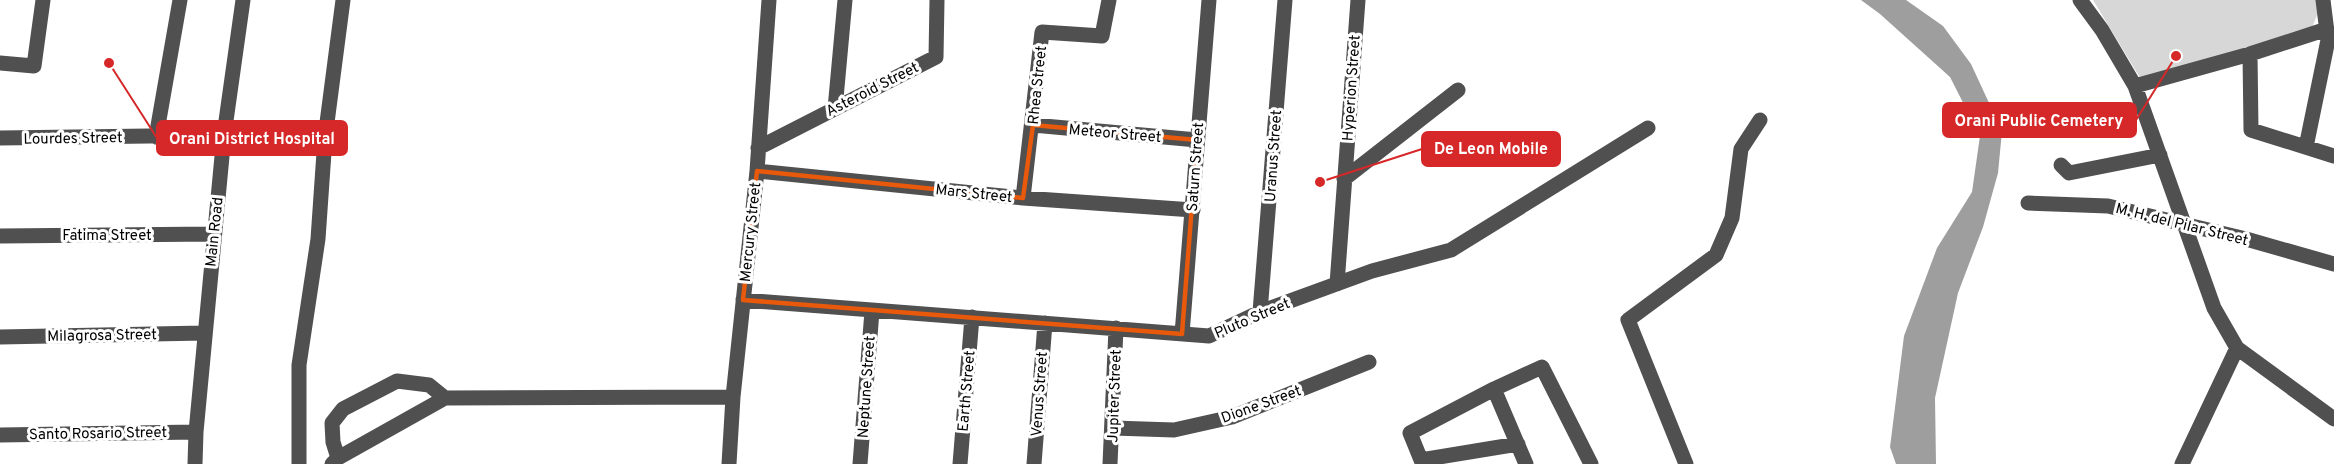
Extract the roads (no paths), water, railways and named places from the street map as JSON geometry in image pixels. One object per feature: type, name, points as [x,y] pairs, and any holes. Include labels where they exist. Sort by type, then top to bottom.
[{"type":"street","points":[[0,63],[34,66],[43,0]]},
{"type":"street","points":[[156,137],[180,0]]},
{"type":"street","name":"Main Road","points":[[195,464],[204,333],[224,135],[243,0]]},
{"type":"street","points":[[299,464],[299,364],[318,239],[325,138],[343,0]]},
{"type":"street","name":"Mercury Street","points":[[729,464],[770,0]]},
{"type":"street","points":[[834,109],[845,0]]},
{"type":"street","name":"Asteroid Street","points":[[758,148],[936,57],[937,0]]},
{"type":"street","name":"Rhea Street","points":[[1023,198],[1042,32],[1102,36],[1109,0]]},
{"type":"street","name":"Saturn Street","points":[[1182,334],[1209,0]]},
{"type":"street","name":"Uranus Street","points":[[1260,312],[1285,0]]},
{"type":"street","name":"Hyperion Street","points":[[1337,284],[1358,0]]},
{"type":"street","points":[[2079,0],[2102,30],[2135,86],[2214,308],[2237,348],[2334,419]]},
{"type":"street","points":[[2306,147],[2330,36],[2323,0]]},
{"type":"street","points":[[2135,86],[2250,54],[2330,36]]},
{"type":"street","points":[[2250,54],[2251,130],[2334,156]]},
{"type":"street","points":[[1344,179],[1458,90]]},
{"type":"street","points":[[1686,464],[1628,320],[1716,255],[1732,218],[1741,148],[1760,120]]},
{"type":"street","name":"Meteor Street","points":[[1033,125],[1197,140]]},
{"type":"street","name":"Pluto Street","points":[[743,300],[1209,336],[1260,312],[1372,271],[1451,250],[1648,128]]},
{"type":"street","name":"Lourdes Street","points":[[0,138],[224,135],[325,138]]},
{"type":"street","points":[[2061,165],[2069,173],[2160,155]]},
{"type":"street","name":"Mars Street","points":[[756,171],[1023,198],[1192,210]]},
{"type":"street","name":"M. H. del Pilar Street","points":[[2028,203],[2108,206],[2183,223],[2334,264]]},
{"type":"street","name":"Fatima Street","points":[[0,236],[214,234]]},
{"type":"street","name":"Neptune Street","points":[[860,464],[872,311]]},
{"type":"street","name":"Earth Street","points":[[960,464],[972,317]]},
{"type":"street","name":"Venus Street","points":[[1034,464],[1045,323]]},
{"type":"street","name":"Jupiter Street","points":[[1110,464],[1116,328]]},
{"type":"street","name":"Milagrosa Street","points":[[0,337],[204,333]]},
{"type":"street","points":[[2182,464],[2237,348]]},
{"type":"street","name":"Dione Street","points":[[1113,428],[1174,430],[1232,417],[1369,362]]},
{"type":"street","points":[[1518,444],[1421,460],[1410,433],[1542,367],[1591,464]]},
{"type":"street","points":[[445,398],[429,385],[397,381],[343,409],[332,423],[335,461],[445,398],[734,397]]},
{"type":"street","points":[[1494,389],[1526,464]]},
{"type":"street","name":"Santo Rosario Street","points":[[0,435],[196,432]]},
{"type":"place","name":"Orani Public Cemetery","points":[[2176,56]]},
{"type":"place","name":"Orani District Hospital","points":[[109,63]]},
{"type":"place","name":"De Leon Mobile","points":[[1320,182]]}]
